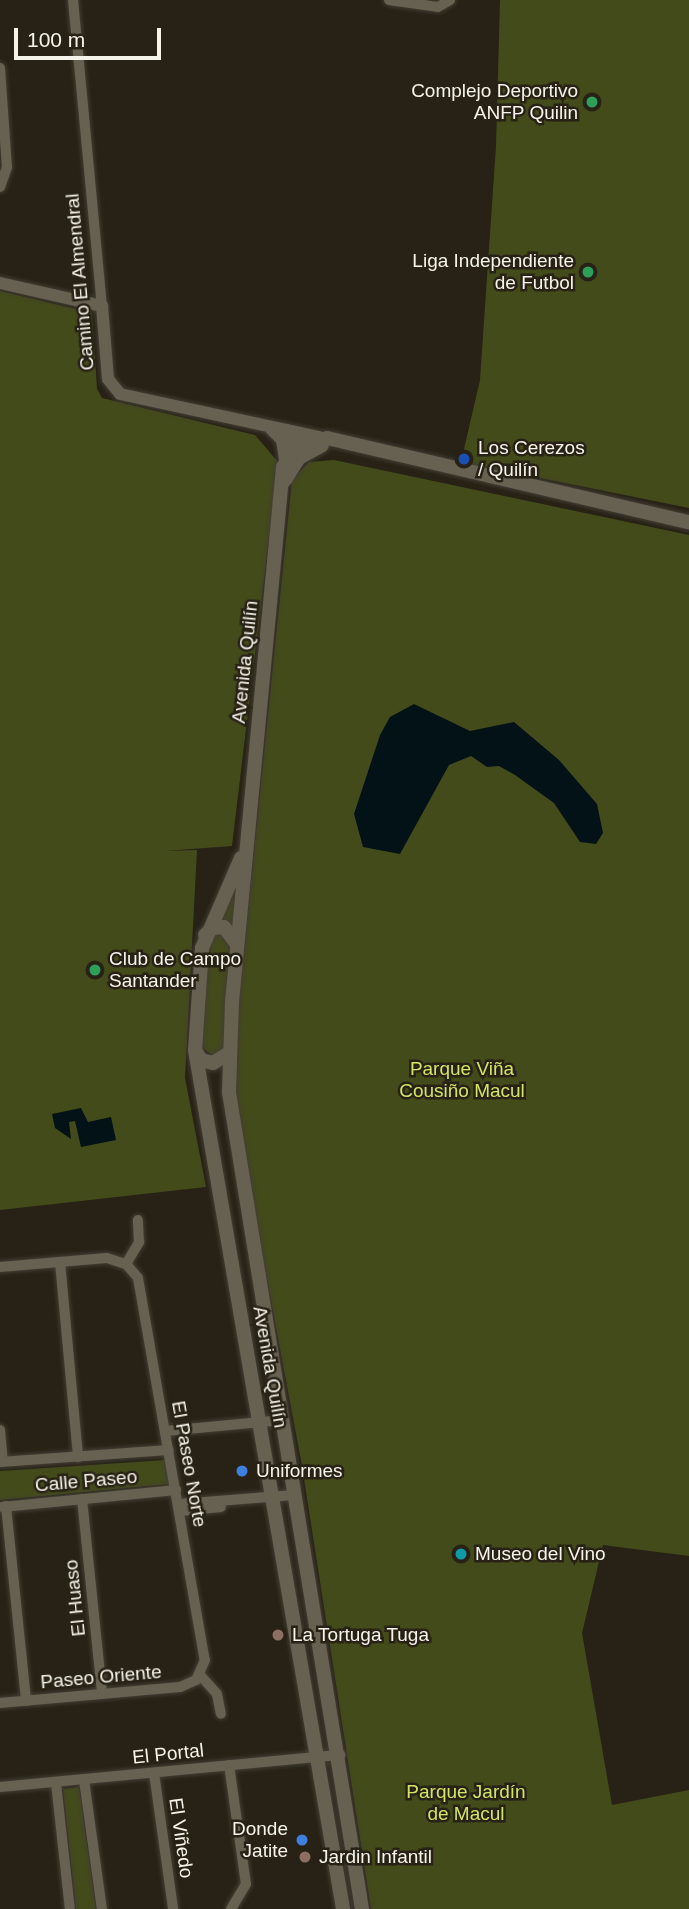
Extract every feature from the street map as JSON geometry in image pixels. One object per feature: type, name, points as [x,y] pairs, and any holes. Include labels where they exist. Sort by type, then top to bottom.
[{"type":"main road","points":[[286,431],[293,454]]},
{"type":"main road","points":[[293,454],[319,437],[689,522]]},
{"type":"main road","points":[[293,454],[320,445],[345,443]]},
{"type":"main road","name":"Avenida Quilín","points":[[293,454],[282,488],[237,945],[229,1053],[233,1130],[340,1755],[362,1909]]},
{"type":"main road","name":"Avenida Quilín","points":[[247,840],[205,935],[198,975],[195,1050],[260,1422],[266,1499],[317,1757],[342,1909]]},
{"type":"main road","points":[[205,935],[213,928],[224,927],[237,945]]},
{"type":"main road","points":[[195,1050],[207,1063],[219,1062],[229,1053]]},
{"type":"street","name":"Camino El Almendral","points":[[74,0],[108,379],[115,391],[319,437]]},
{"type":"street","points":[[390,0],[434,7],[448,2]]},
{"type":"street","points":[[0,68],[7,167],[0,187]]},
{"type":"street","points":[[0,283],[102,306]]},
{"type":"street","points":[[268,427],[293,454]]},
{"type":"street","points":[[0,1266],[107,1258],[126,1264],[139,1242],[138,1220]]},
{"type":"street","points":[[60,1262],[78,1457]]},
{"type":"street","name":"El Paseo Norte","points":[[126,1264],[141,1284],[205,1660],[200,1675]]},
{"type":"street","points":[[166,1432],[282,1420]]},
{"type":"street","points":[[0,1430],[2,1462]]},
{"type":"street","name":"Calle Paseo","points":[[2,1462],[169,1450]]},
{"type":"street","name":"Calle Paseo","points":[[3,1507],[176,1490]]},
{"type":"street","points":[[179,1508],[294,1495]]},
{"type":"street","name":"El Huaso","points":[[82,1499],[103,1694]]},
{"type":"street","points":[[3,1507],[26,1701]]},
{"type":"street","points":[[200,1675],[217,1694],[221,1714]]},
{"type":"street","name":"Paseo Oriente","points":[[0,1703],[180,1687],[200,1675]]},
{"type":"street","name":"El Portal","points":[[0,1787],[340,1755]]},
{"type":"street","points":[[229,1765],[246,1884],[235,1906]]},
{"type":"street","name":"El Viñedo","points":[[154,1773],[173,1909]]},
{"type":"street","points":[[84,1780],[102,1909]]},
{"type":"street","points":[[56,1783],[70,1909]]},
{"type":"green space","name":"Liga Independiente de Futbol","points":[[500,0],[689,0],[689,508],[461,462],[480,380],[496,146]]},
{"type":"green space","points":[[0,291],[92,313],[97,389],[102,398],[255,435],[278,462],[232,846],[164,851],[197,850],[185,1078],[206,1187],[0,1210]]},
{"type":"green space","name":"Parque Viña Cousiño Macul","points":[[334,460],[689,535],[689,1556],[603,1545],[582,1633],[612,1805],[689,1790],[689,1909],[371,1909],[302,1466],[235,1109],[236,1028],[292,480],[309,462]]},
{"type":"green space","points":[[236,887],[233,926],[217,923]]},
{"type":"green space","points":[[221,932],[233,943],[226,1047],[213,1056],[202,1047],[205,979],[212,937]]},
{"type":"green space","points":[[165,1460],[169,1484],[0,1500],[0,1471]]},
{"type":"green space","points":[[79,1787],[96,1909],[76,1909],[63,1789]]},
{"type":"shaded area","points":[[414,704],[470,731],[514,722],[559,760],[597,804],[603,833],[596,844],[580,842],[554,803],[515,775],[499,766],[487,767],[471,756],[449,765],[400,854],[363,847],[354,814],[380,735],[390,717]]},
{"type":"shaded area","points":[[81,1108],[88,1122],[111,1117],[116,1140],[81,1147],[75,1121],[69,1122],[71,1139],[55,1128],[52,1114]]},
{"type":"place","name":"Complejo Deportivo ANFP Quilin","points":[[592,102]]},
{"type":"place","name":"Liga Independiente de Futbol","points":[[588,272]]},
{"type":"place","name":"Los Cerezos / Quilín","points":[[464,459]]},
{"type":"place","name":"Club de Campo Santander","points":[[95,970]]},
{"type":"place","name":"Uniformes","points":[[242,1471]]},
{"type":"place","name":"Museo del Vino","points":[[461,1554]]},
{"type":"place","name":"La Tortuga Tuga","points":[[278,1635]]},
{"type":"place","name":"Donde Jatite","points":[[302,1840]]},
{"type":"place","name":"Jardin Infantil","points":[[305,1857]]},
{"type":"park label","name":"Parque Jardín de Macul","points":[[466,1803]]}]
